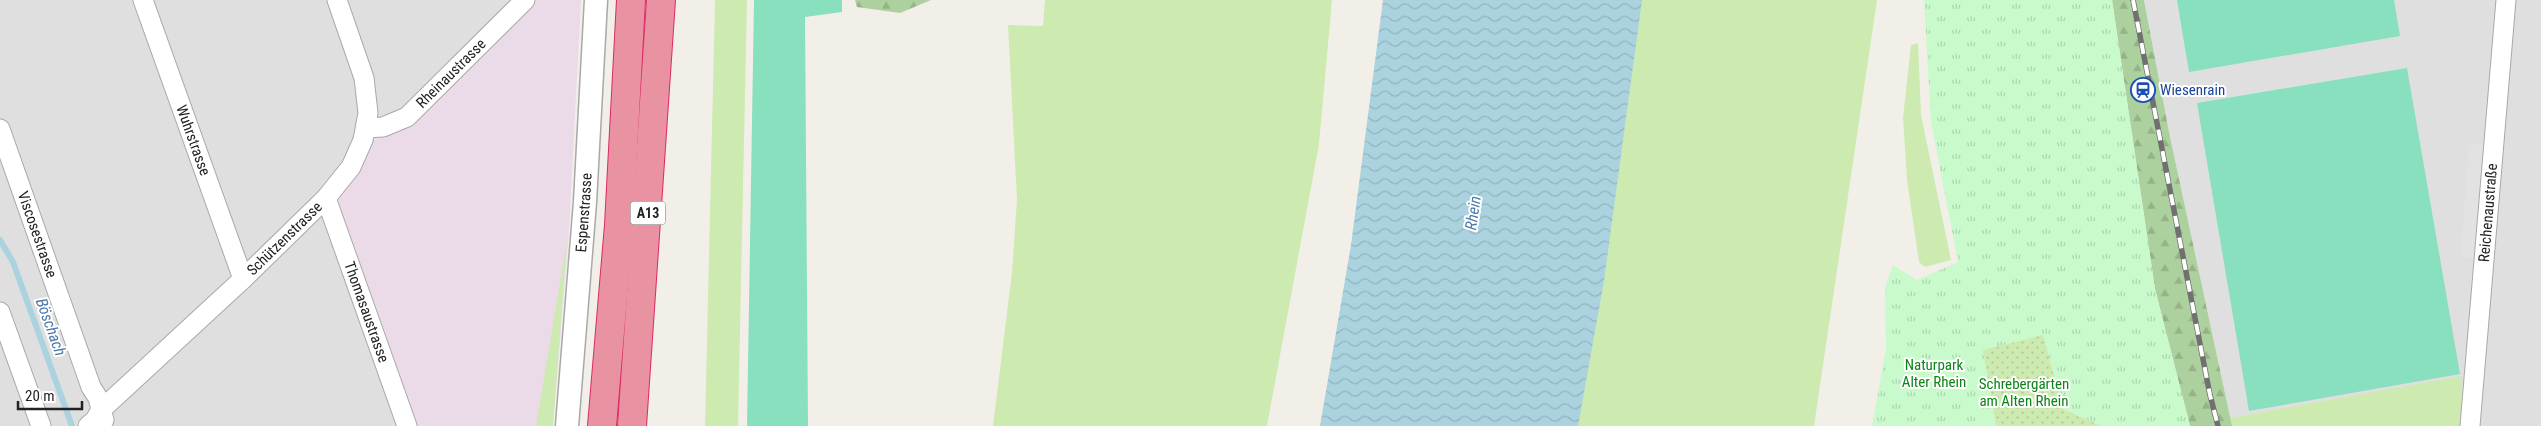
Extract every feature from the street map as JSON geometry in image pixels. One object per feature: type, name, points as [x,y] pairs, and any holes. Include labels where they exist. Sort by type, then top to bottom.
[{"type":"highway","name":"A13","points":[[602,426],[619,225],[631,0]]},
{"type":"highway","name":"A13","points":[[632,426],[662,0]]},
{"type":"street","name":"Wuhrstrasse","points":[[143,0],[243,280]]},
{"type":"street","name":"Schützenstrasse","points":[[97,421],[326,198],[352,167],[366,128],[368,113],[364,78],[337,0]]},
{"type":"street","name":"Rheinaustrasse","points":[[366,128],[383,127],[407,116],[525,0]]},
{"type":"street","name":"Espenstrasse","points":[[567,426],[585,202],[596,0]]},
{"type":"street","name":"Reichenaustraße","points":[[2470,426],[2506,0]]},
{"type":"street","name":"Viscosestrasse","points":[[0,129],[97,421]]},
{"type":"street","name":"Thomasaustrasse","points":[[326,198],[407,426]]},
{"type":"street","points":[[0,312],[41,426]]},
{"type":"shaded area","points":[[0,0],[525,0],[407,426],[0,426]]},
{"type":"shaded area","points":[[525,0],[581,0],[569,230],[553,426],[407,426],[326,198],[363,140],[383,127]]},
{"type":"shaded area","points":[[2144,0],[2541,0],[2541,426],[2232,426],[2169,132]]},
{"type":"shaded area","points":[[2469,143],[2486,144],[2478,258],[2461,257]]},
{"type":"green space","points":[[715,0],[747,0],[738,426],[705,426]]},
{"type":"green space","points":[[754,0],[842,0],[842,12],[805,17],[808,426],[747,426]]},
{"type":"green space","points":[[855,0],[931,0],[900,13],[857,7]]},
{"type":"green space","points":[[1045,0],[1332,0],[1319,144],[1267,426],[993,426],[1012,272],[1017,200],[1008,25],[1043,26]]},
{"type":"green space","points":[[1638,0],[1877,0],[1814,426],[1577,426]]},
{"type":"green space","name":"Naturpark Alter Rhein","points":[[1924,0],[2112,0],[2155,289],[2190,426],[2101,426],[2063,409],[2043,336],[1983,350],[1996,426],[1872,426],[1886,348],[1885,288],[1893,265],[1917,280],[1958,262],[1931,122]]},
{"type":"green space","points":[[2112,0],[2144,0],[2169,132],[2232,426],[2190,426],[2155,289]]},
{"type":"green space","points":[[2177,0],[2394,0],[2400,36],[2189,72]]},
{"type":"green space","points":[[1918,43],[1921,115],[1951,260],[1925,267],[1919,262],[1907,180],[1903,118],[1911,45]]},
{"type":"green space","points":[[2407,68],[2460,374],[2249,411],[2197,103]]},
{"type":"green space","points":[[567,240],[553,426],[536,426]]},
{"type":"green space","name":"Schrebergärten am Alten Rhein","points":[[2043,335],[2063,409],[2101,426],[1996,426],[1983,350]]},
{"type":"green space","points":[[2462,376],[2460,426],[2232,426],[2230,418]]},
{"type":"water","name":"Rhein","points":[[1383,0],[1642,0],[1604,281],[1578,426],[1320,426],[1351,245]]},
{"type":"waterway","name":"Böschach","points":[[0,240],[13,262],[72,426]]},
{"type":"railway","points":[[2133,0],[2210,395],[2218,426]]},
{"type":"place","name":"Wiesenrain","points":[[2143,90]]}]
